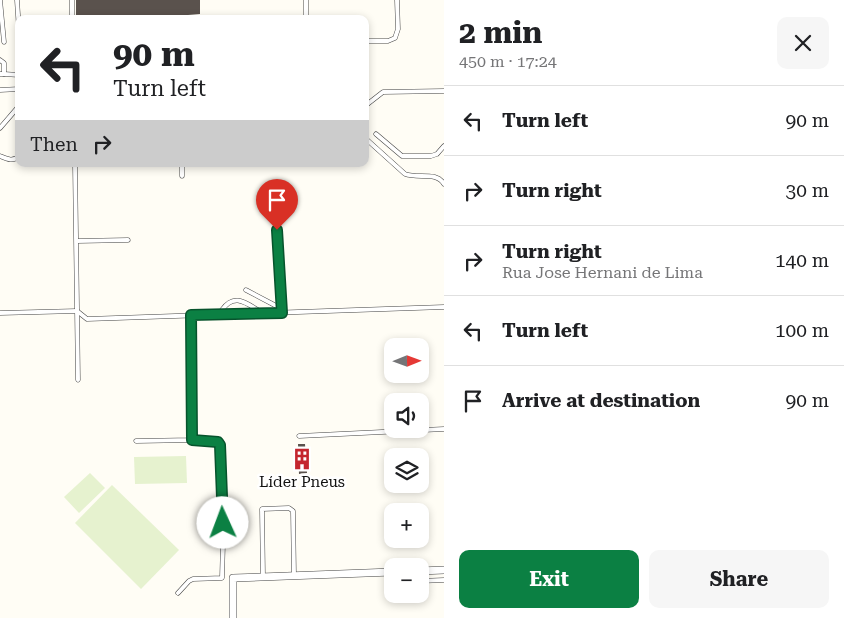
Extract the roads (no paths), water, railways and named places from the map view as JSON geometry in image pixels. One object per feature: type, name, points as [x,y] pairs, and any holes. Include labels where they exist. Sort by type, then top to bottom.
[{"type":"street","points":[[429,571],[444,570]]},
{"type":"street","points":[[233,618],[233,578],[384,573]]},
{"type":"lane","points":[[0,0],[4,42]]},
{"type":"lane","points":[[17,0],[18,15]]},
{"type":"lane","points":[[72,0],[72,15]]},
{"type":"lane","points":[[306,0],[306,15]]},
{"type":"lane","points":[[369,41],[388,41],[394,38],[398,29],[397,0]]},
{"type":"lane","points":[[0,60],[4,63],[2,74],[15,75]]},
{"type":"lane","points":[[0,90],[15,89]]},
{"type":"lane","points":[[369,103],[383,92],[444,91]]},
{"type":"lane","points":[[0,128],[2,122],[15,110]]},
{"type":"lane","points":[[376,134],[402,156],[432,156],[437,154],[444,146]]},
{"type":"lane","points":[[369,142],[405,174],[412,177],[438,178],[444,184]]},
{"type":"lane","points":[[0,156],[8,160],[15,159]]},
{"type":"lane","points":[[75,167],[78,380]]},
{"type":"lane","points":[[182,167],[182,176]]},
{"type":"lane","points":[[277,230],[282,311]]},
{"type":"lane","points":[[77,242],[128,240]]},
{"type":"lane","points":[[246,290],[282,311]]},
{"type":"lane","points":[[223,314],[222,310],[226,305],[231,301],[239,300],[265,314]]},
{"type":"lane","points":[[0,313],[77,311],[87,319],[444,307]]},
{"type":"lane","points":[[191,315],[192,440]]},
{"type":"lane","points":[[299,436],[444,429]]},
{"type":"lane","points":[[136,441],[214,440],[220,445],[224,543],[222,578]]},
{"type":"lane","points":[[263,577],[262,509],[289,508],[292,511],[294,576]]},
{"type":"lane","points":[[178,592],[189,581],[233,578]]},
{"type":"lane","points":[[429,581],[444,580]]},
{"type":"place","name":"Líder Pneus","points":[[302,459]]}]
